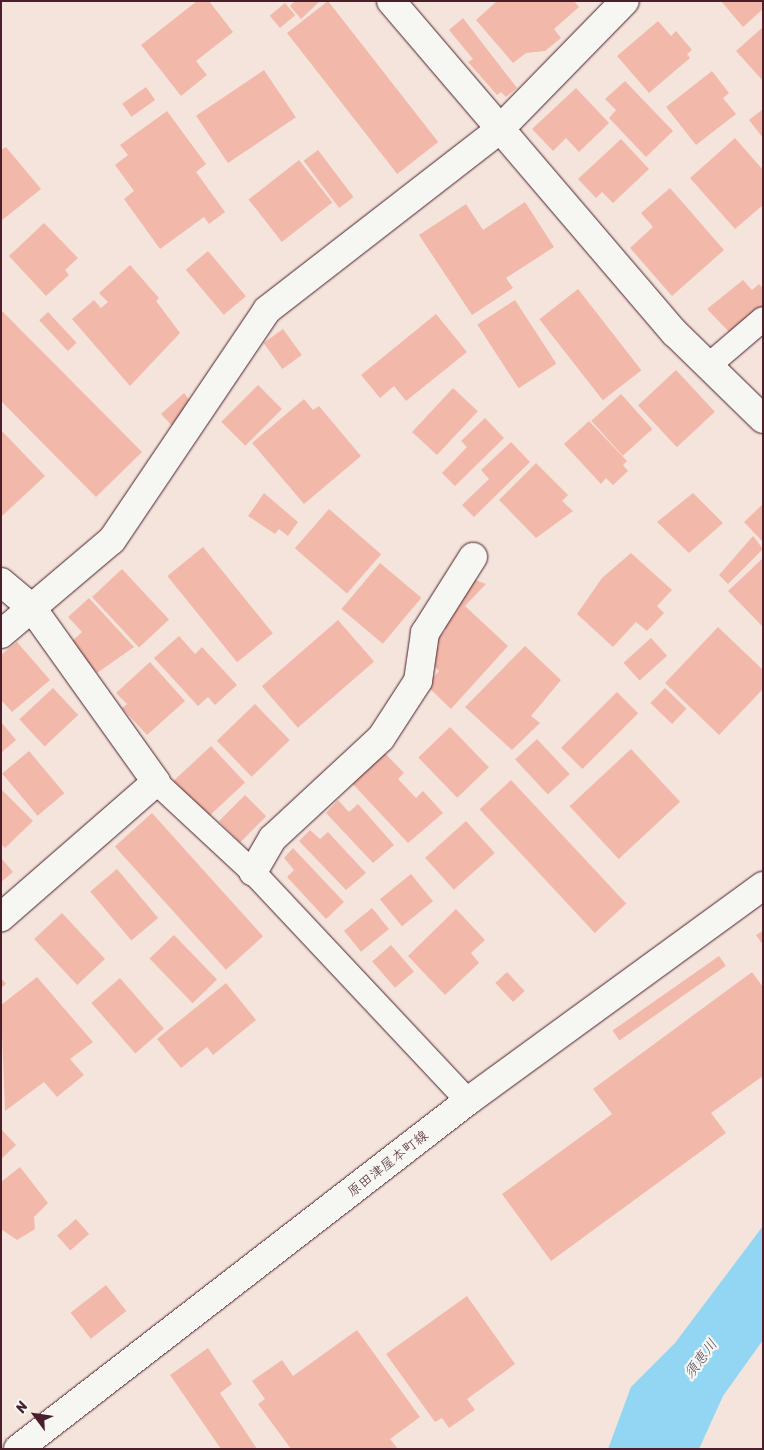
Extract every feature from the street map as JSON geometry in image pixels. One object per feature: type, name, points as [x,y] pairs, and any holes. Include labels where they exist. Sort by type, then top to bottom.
[{"type":"street","points":[[391,1],[500,130],[708,366],[763,419]]},
{"type":"street","points":[[1,634],[112,540],[266,310],[500,130],[625,1]]},
{"type":"street","points":[[253,872],[273,838],[381,738],[418,681],[426,633],[473,557]]},
{"type":"street","points":[[1,582],[32,608],[156,782],[1,917]]},
{"type":"street","name":"原田津屋本町線","points":[[18,1449],[468,1101],[763,886]]},
{"type":"lane","points":[[708,366],[763,319]]},
{"type":"lane","points":[[156,782],[253,872],[468,1101]]},
{"type":"water","name":"須恵川","points":[[763,1226],[763,1340],[723,1396],[699,1449],[608,1449],[631,1387],[675,1343]]},
{"type":"building","points":[[197,1],[209,1],[233,32],[196,61],[207,75],[181,96],[141,45]]},
{"type":"building","points":[[295,1],[320,1],[301,19],[290,6]]},
{"type":"building","points":[[328,1],[438,142],[397,174],[287,33]]},
{"type":"building","points":[[497,1],[574,1],[579,7],[554,29],[561,38],[545,51],[526,53],[513,63],[476,20]]},
{"type":"building","points":[[721,1],[763,1],[763,9],[743,27]]},
{"type":"building","points":[[285,3],[295,15],[280,28],[270,16]]},
{"type":"building","points":[[463,18],[517,88],[506,97],[501,92],[497,95],[468,62],[473,59],[449,30]]},
{"type":"building","points":[[658,21],[671,36],[676,31],[692,50],[687,54],[690,58],[649,93],[617,56]]},
{"type":"building","points":[[763,27],[763,81],[736,51]]},
{"type":"building","points":[[264,70],[296,117],[228,163],[196,116]]},
{"type":"building","points":[[712,71],[729,93],[723,98],[736,114],[696,145],[666,107]]},
{"type":"building","points":[[625,81],[673,131],[646,157],[609,118],[616,110],[605,99]]},
{"type":"building","points":[[146,87],[155,100],[131,117],[122,104]]},
{"type":"building","points":[[576,88],[609,123],[579,152],[566,138],[553,151],[532,129]]},
{"type":"building","points":[[763,109],[763,138],[749,120]]},
{"type":"building","points":[[167,111],[206,164],[196,172],[225,212],[209,224],[204,217],[160,249],[124,199],[134,191],[115,165],[128,155],[120,145]]},
{"type":"building","points":[[735,138],[763,170],[763,205],[735,229],[690,178]]},
{"type":"building","points":[[621,139],[649,169],[613,203],[602,192],[596,198],[578,179]]},
{"type":"building","points":[[6,147],[41,189],[1,221],[1,150]]},
{"type":"building","points":[[318,150],[354,197],[339,208],[304,161]]},
{"type":"building","points":[[299,160],[332,203],[282,242],[249,199]]},
{"type":"building","points":[[670,188],[724,250],[672,296],[630,248],[653,227],[641,213]]},
{"type":"building","points":[[525,202],[554,247],[506,278],[513,288],[472,315],[419,235],[466,204],[483,230]]},
{"type":"building","points":[[44,223],[78,258],[65,270],[69,275],[46,296],[9,256]]},
{"type":"building","points":[[208,251],[246,296],[224,315],[186,270]]},
{"type":"building","points":[[130,265],[159,298],[156,301],[180,333],[130,386],[72,319],[94,300],[101,308],[108,302],[99,293]]},
{"type":"building","points":[[743,280],[752,290],[759,284],[763,288],[762,310],[733,336],[707,309]]},
{"type":"building","points":[[578,289],[641,370],[603,400],[539,319]]},
{"type":"building","points":[[515,300],[556,364],[519,388],[477,325]]},
{"type":"building","points":[[1,310],[142,452],[96,497],[1,401]]},
{"type":"building","points":[[48,312],[77,343],[68,351],[39,320]]},
{"type":"building","points":[[436,314],[467,352],[406,401],[394,386],[380,398],[361,375]]},
{"type":"building","points":[[283,329],[302,355],[282,369],[264,343]]},
{"type":"building","points":[[676,370],[715,412],[677,447],[638,405]]},
{"type":"building","points":[[258,385],[282,409],[245,446],[221,422]]},
{"type":"building","points":[[453,388],[478,411],[437,455],[412,432]]},
{"type":"building","points":[[184,393],[191,402],[176,430],[161,414]]},
{"type":"building","points":[[621,394],[652,429],[623,456],[591,421]]},
{"type":"building","points":[[304,399],[313,410],[319,406],[361,456],[304,504],[252,443]]},
{"type":"building","points":[[485,418],[504,438],[455,486],[442,473],[467,447],[461,441]]},
{"type":"building","points":[[589,421],[627,461],[623,465],[628,471],[613,485],[606,478],[601,484],[564,444]]},
{"type":"building","points":[[1,430],[45,476],[1,517]]},
{"type":"building","points":[[511,442],[530,462],[474,517],[462,505],[489,479],[481,470]]},
{"type":"building","points":[[536,463],[568,495],[562,501],[573,511],[536,538],[499,500]]},
{"type":"building","points":[[264,493],[298,522],[288,536],[279,529],[275,534],[248,516]]},
{"type":"building","points":[[693,493],[723,523],[689,553],[657,522]]},
{"type":"building","points":[[763,504],[763,542],[744,522]]},
{"type":"building","points":[[329,509],[381,554],[347,594],[295,548]]},
{"type":"building","points":[[753,536],[763,549],[728,584],[719,575]]},
{"type":"building","points":[[203,547],[273,633],[237,662],[167,576]]},
{"type":"building","points":[[631,553],[672,590],[657,606],[664,613],[647,631],[636,622],[613,647],[577,614],[602,578]]},
{"type":"building","points":[[763,558],[763,627],[728,591]]},
{"type":"building","points":[[380,563],[421,598],[383,644],[341,609]]},
{"type":"building","points":[[122,569],[169,619],[139,647],[92,597]]},
{"type":"building","points":[[470,578],[486,584],[465,606],[508,646],[451,709],[426,685],[439,671],[429,661],[439,645],[435,641],[446,630],[440,626]]},
{"type":"building","points":[[89,598],[134,647],[97,673],[70,643],[82,632],[68,617]]},
{"type":"building","points":[[338,620],[374,662],[298,728],[262,686]]},
{"type":"building","points":[[718,627],[763,670],[763,689],[719,735],[665,683]]},
{"type":"building","points":[[179,636],[195,654],[202,647],[237,685],[215,705],[208,697],[198,706],[154,658]]},
{"type":"building","points":[[651,638],[667,656],[640,681],[624,663]]},
{"type":"building","points":[[17,642],[50,680],[12,712],[1,700],[1,655]]},
{"type":"building","points":[[525,646],[561,680],[531,716],[540,723],[512,750],[465,707]]},
{"type":"building","points":[[150,662],[185,701],[147,735],[122,708],[127,704],[116,693]]},
{"type":"building","points":[[53,688],[78,715],[45,746],[19,719]]},
{"type":"building","points":[[665,688],[687,709],[672,724],[650,703]]},
{"type":"building","points":[[617,692],[638,713],[582,769],[561,748]]},
{"type":"building","points":[[255,704],[290,740],[252,777],[217,741]]},
{"type":"building","points":[[1,722],[16,740],[1,753]]},
{"type":"building","points":[[450,727],[489,767],[457,798],[418,758]]},
{"type":"building","points":[[537,739],[570,774],[548,795],[515,759]]},
{"type":"building","points":[[211,746],[245,783],[208,817],[174,781]]},
{"type":"building","points":[[381,749],[404,773],[398,779],[416,798],[423,791],[443,813],[408,843],[348,779]]},
{"type":"building","points":[[631,749],[680,802],[619,859],[570,806]]},
{"type":"building","points":[[29,751],[64,793],[38,816],[2,773]]},
{"type":"building","points":[[511,780],[626,904],[595,933],[480,809]]},
{"type":"building","points":[[1,789],[33,821],[5,848],[1,844]]},
{"type":"building","points":[[245,795],[266,816],[240,842],[219,821]]},
{"type":"building","points":[[338,800],[349,812],[358,804],[394,845],[373,863],[326,813]]},
{"type":"building","points":[[152,813],[263,936],[226,970],[115,846]]},
{"type":"building","points":[[466,821],[495,853],[454,890],[425,858]]},
{"type":"building","points":[[310,830],[320,839],[328,832],[366,873],[346,890],[299,841]]},
{"type":"building","points":[[293,848],[344,902],[326,919],[287,877],[294,870],[284,858]]},
{"type":"building","points":[[1,858],[13,872],[1,882]]},
{"type":"building","points":[[117,869],[158,918],[131,941],[90,891]]},
{"type":"building","points":[[411,874],[433,901],[402,926],[380,899]]},
{"type":"building","points":[[372,908],[389,929],[361,952],[344,931]]},
{"type":"building","points":[[456,909],[485,940],[471,953],[479,963],[445,995],[408,956]]},
{"type":"building","points":[[62,913],[105,959],[77,985],[34,939]]},
{"type":"building","points":[[763,931],[763,945],[756,935]]},
{"type":"building","points":[[174,935],[217,980],[193,1003],[150,959]]},
{"type":"building","points":[[391,945],[414,971],[395,988],[372,961]]},
{"type":"building","points":[[719,956],[726,966],[619,1040],[613,1031]]},
{"type":"building","points":[[507,972],[525,991],[513,1002],[495,983]]},
{"type":"building","points":[[752,972],[763,987],[763,1076],[711,1113],[726,1133],[551,1261],[502,1194],[612,1114],[593,1089]]},
{"type":"building","points":[[37,977],[93,1042],[70,1059],[84,1075],[57,1097],[44,1082],[5,1111],[1,1005]]},
{"type":"building","points":[[1,978],[6,984],[1,988]]},
{"type":"building","points":[[120,978],[164,1029],[135,1053],[91,1003]]},
{"type":"building","points":[[226,983],[256,1020],[213,1055],[207,1047],[181,1068],[157,1039]]},
{"type":"building","points":[[1,1129],[16,1145],[1,1159]]},
{"type":"building","points":[[20,1167],[48,1203],[34,1217],[35,1229],[17,1240],[1,1229],[1,1182]]},
{"type":"building","points":[[76,1219],[89,1234],[70,1250],[57,1235]]},
{"type":"building","points":[[106,1285],[126,1311],[91,1339],[71,1313]]},
{"type":"building","points":[[467,1296],[515,1364],[467,1399],[475,1410],[449,1428],[442,1418],[435,1422],[386,1354]]},
{"type":"building","points":[[357,1330],[420,1417],[390,1439],[398,1449],[291,1449],[258,1404],[265,1399],[252,1381],[282,1360],[293,1376]]},
{"type":"building","points":[[208,1348],[232,1384],[220,1393],[257,1449],[221,1449],[170,1375]]}]
